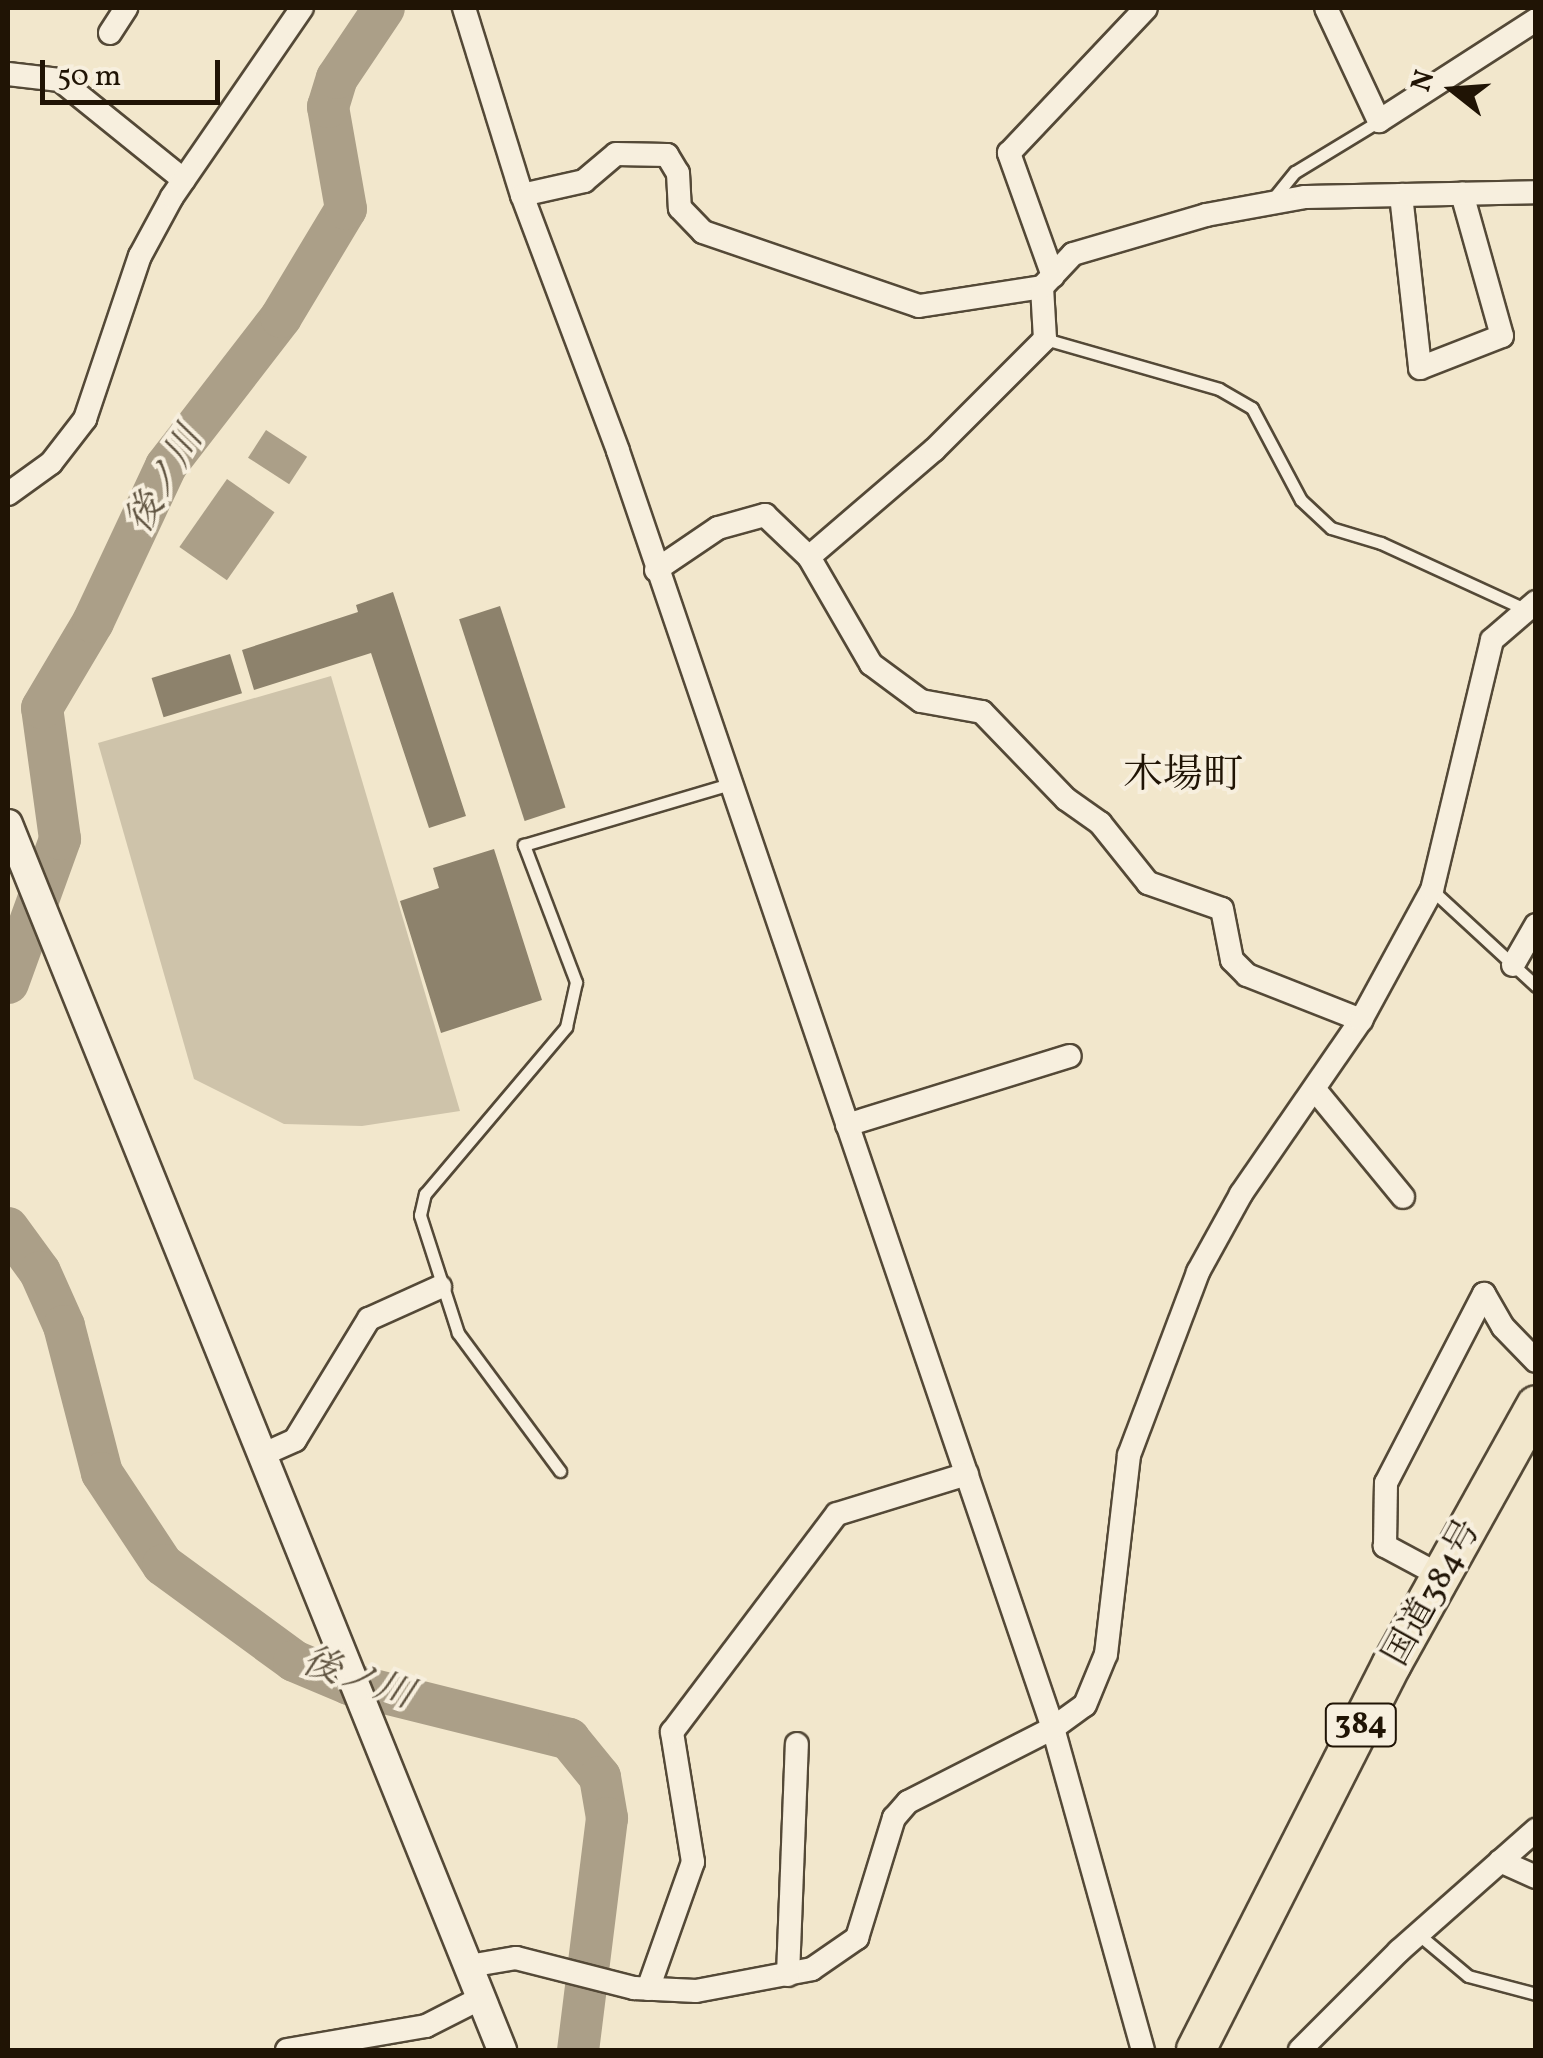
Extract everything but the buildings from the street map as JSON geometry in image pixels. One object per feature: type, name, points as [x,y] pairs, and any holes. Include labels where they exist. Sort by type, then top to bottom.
[{"type":"highway","name":"国道384号","points":[[1196,2050],[1442,1576],[1536,1404]]},
{"type":"street","points":[[110,34],[126,8]]},
{"type":"street","points":[[8,494],[50,463],[85,420],[140,256],[184,180],[302,8]]},
{"type":"street","points":[[464,8],[522,196],[656,570],[1053,1728],[1142,2050]]},
{"type":"street","points":[[809,557],[934,450],[1046,339],[1048,282],[1009,154],[1146,8]]},
{"type":"street","points":[[1326,8],[1379,121],[1536,20]]},
{"type":"street","points":[[8,74],[60,80],[184,180]]},
{"type":"street","points":[[522,196],[584,182],[616,154],[668,154],[678,173],[680,208],[704,232],[919,306],[1048,282],[1073,254],[1269,204],[1401,195],[1536,192]]},
{"type":"street","points":[[1401,195],[1420,368],[1502,336],[1462,194]]},
{"type":"street","points":[[656,570],[718,528],[765,515],[809,557],[872,664],[921,701],[982,712],[1066,799],[1100,823],[1148,883],[1222,910],[1232,960],[1248,974],[1361,1020]]},
{"type":"street","points":[[470,1966],[516,1958],[648,1989],[696,1991],[812,1969],[857,1938],[894,1818],[908,1802],[1053,1728],[1086,1705],[1106,1654],[1129,1455],[1198,1272],[1241,1194],[1316,1091],[1361,1020],[1432,890],[1492,640],[1531,606]]},
{"type":"street","points":[[8,824],[502,2050]]},
{"type":"street","points":[[1513,965],[1536,925]]},
{"type":"street","points":[[847,1124],[1070,1056]]},
{"type":"street","points":[[1316,1091],[1404,1198]]},
{"type":"street","points":[[264,1454],[296,1440],[369,1319],[440,1287]]},
{"type":"street","points":[[1442,1576],[1385,1546],[1386,1484],[1484,1294],[1503,1327],[1536,1362]]},
{"type":"street","points":[[648,1989],[693,1862],[672,1732],[837,1514],[967,1474]]},
{"type":"street","points":[[788,1975],[796,1744]]},
{"type":"street","points":[[1300,2050],[1418,1934],[1536,1830]]},
{"type":"street","points":[[1500,1861],[1536,1878]]},
{"type":"street","points":[[287,2050],[426,2026],[481,1998]]},
{"type":"lane","points":[[1269,204],[1295,172],[1379,121]]},
{"type":"lane","points":[[1046,339],[1219,390],[1252,408],[1301,500],[1332,528],[1382,543],[1531,606]]},
{"type":"lane","points":[[560,1471],[458,1333],[440,1287],[420,1215],[426,1194],[566,1027],[576,982],[524,845],[730,784]]},
{"type":"lane","points":[[1432,890],[1536,986]]},
{"type":"lane","points":[[1418,1934],[1468,1976],[1536,1994]]},
{"type":"shaded area","points":[[266,430],[307,457],[289,484],[248,458]]},
{"type":"shaded area","points":[[227,479],[275,512],[227,580],[179,547]]},
{"type":"shaded area","points":[[331,676],[460,1111],[362,1126],[284,1124],[194,1079],[98,743]]},
{"type":"waterway","name":"後ノ川","points":[[8,983],[60,839],[42,708],[93,622],[166,466],[281,317],[346,209],[328,107],[337,78],[384,8]]},
{"type":"waterway","name":"後ノ川","points":[[8,1228],[40,1272],[64,1326],[102,1473],[163,1565],[294,1661],[349,1684],[569,1739],[600,1777],[607,1818],[578,2050]]},
{"type":"district","name":"木場町","points":[[1183,777]]}]
